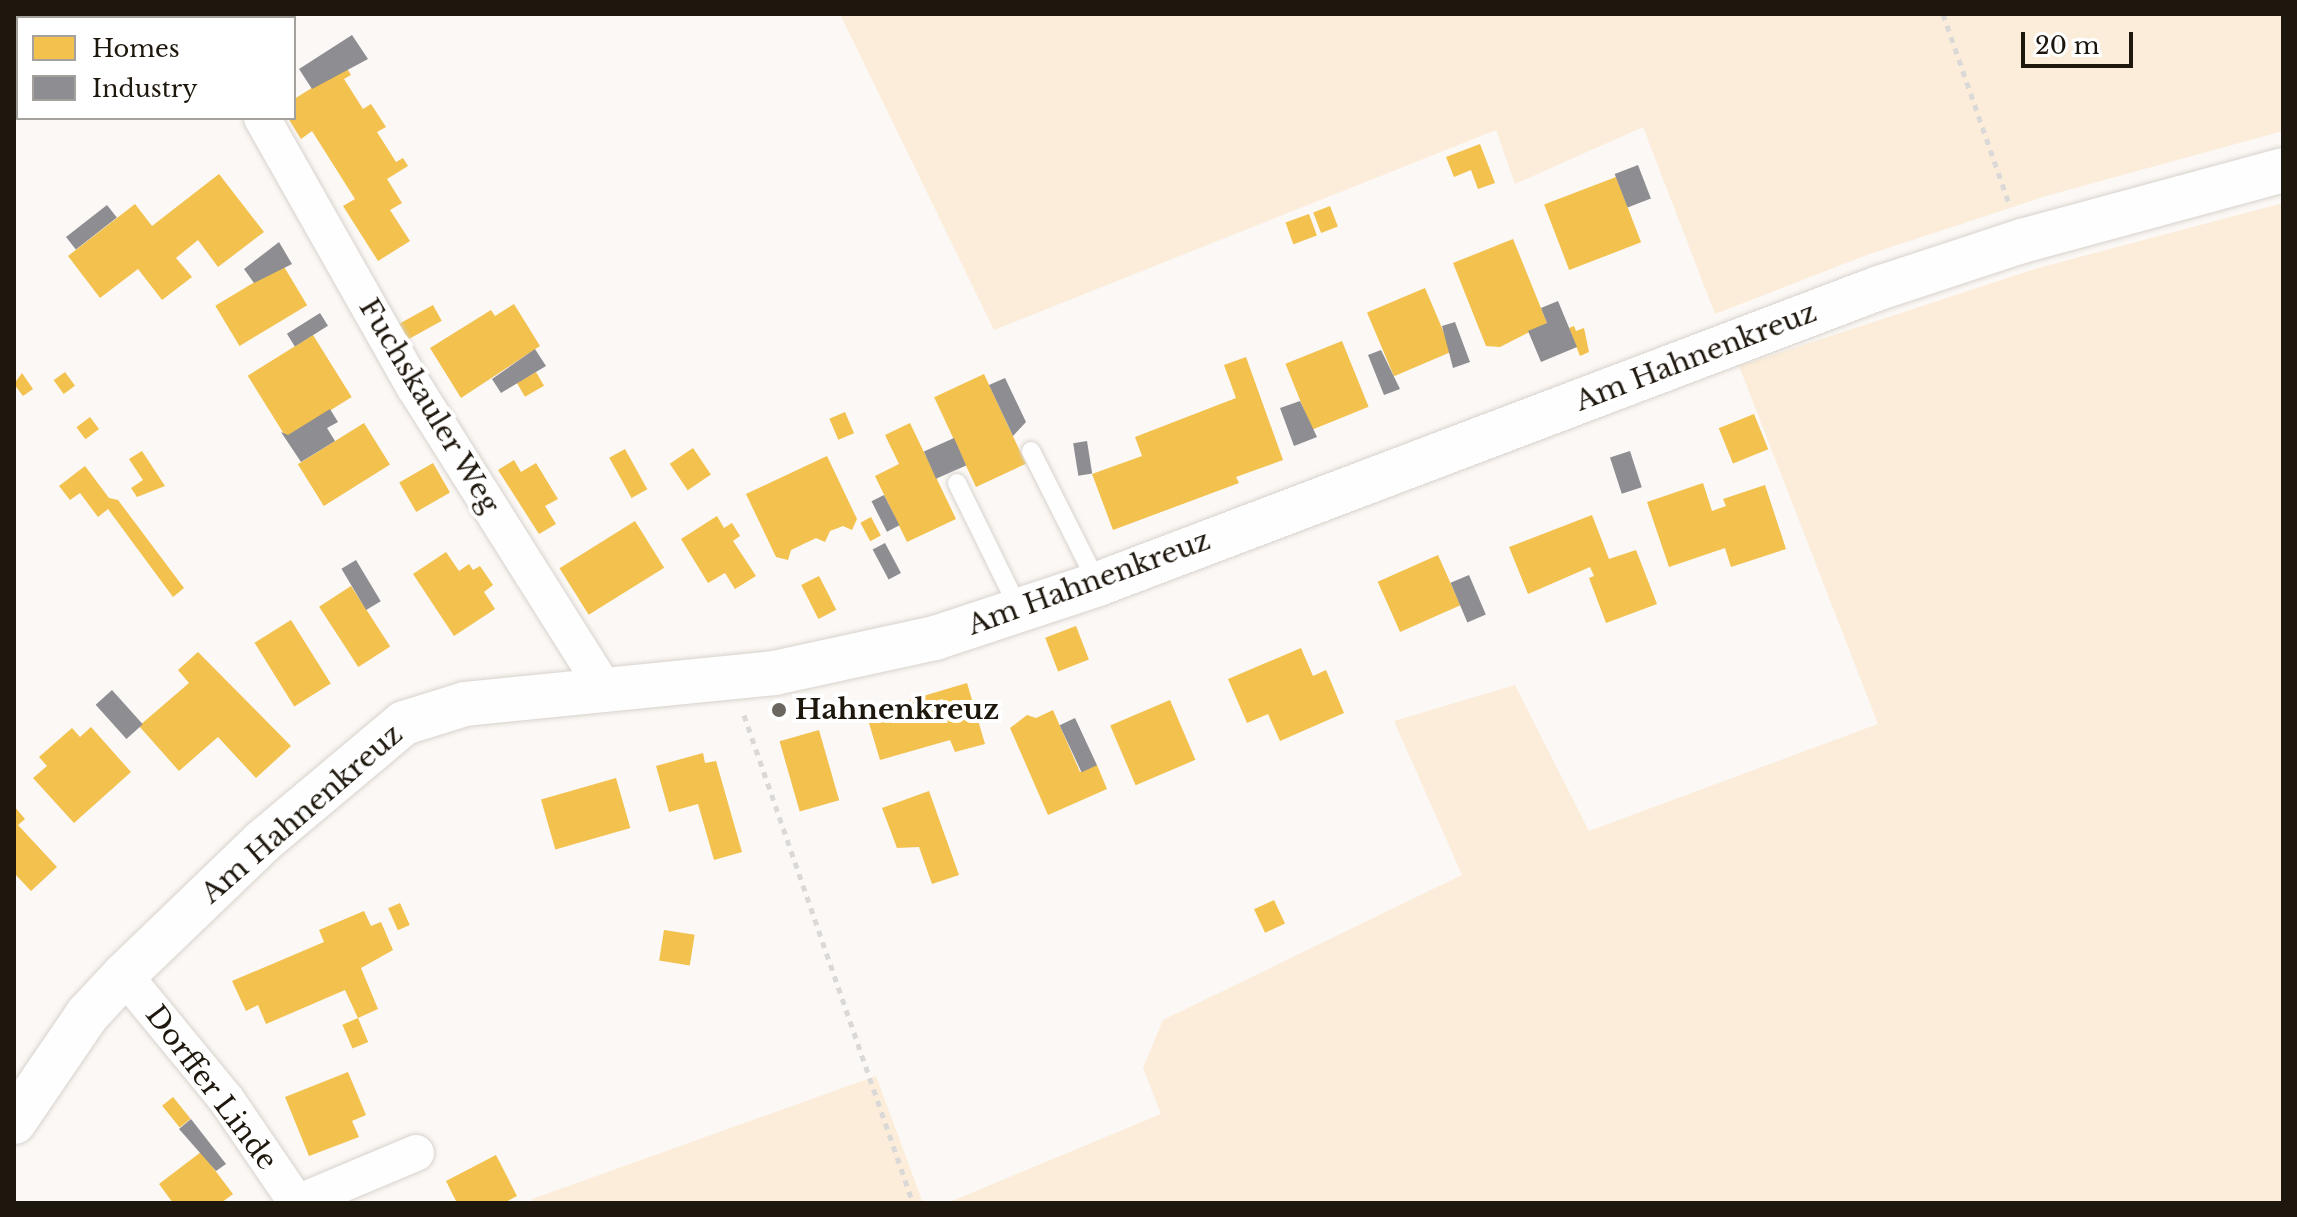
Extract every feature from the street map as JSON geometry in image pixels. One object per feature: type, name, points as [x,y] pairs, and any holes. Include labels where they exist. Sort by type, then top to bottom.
[{"type":"street","name":"Fuchskauler Weg","points":[[263,120],[415,388],[605,690]]},
{"type":"street","name":"Am Hahnenkreuz","points":[[14,1122],[87,1015],[124,975],[262,842],[404,723],[465,704],[738,678],[873,654],[1020,611],[1865,293],[2022,241],[2283,170]]},
{"type":"street","name":"Dorffer Linde","points":[[124,975],[226,1099],[297,1203],[416,1153]]},
{"type":"lane","points":[[1031,451],[1098,584]]},
{"type":"lane","points":[[957,483],[1020,611]]},
{"type":"path","points":[[1943,14],[2022,241]]},
{"type":"path","points":[[738,678],[742,706],[791,859],[843,989],[913,1203]]},
{"type":"shaded area","points":[[840,14],[2283,14],[2283,131],[2046,196],[1867,255],[1715,314],[1643,127],[1515,184],[1496,130],[994,330]]},
{"type":"shaded area","points":[[2283,203],[2283,1203],[947,1203],[1161,1114],[1143,1068],[1163,1020],[1462,875],[1394,721],[1515,685],[1589,831],[1878,724],[1739,366],[2038,268]]},
{"type":"shaded area","points":[[876,1076],[923,1203],[534,1203],[532,1199]]},
{"type":"building: Homes","points":[[346,67],[351,75],[344,79],[363,109],[371,104],[386,127],[377,132],[396,162],[403,158],[408,166],[387,179],[402,203],[390,210],[410,241],[378,261],[343,206],[355,199],[312,131],[301,139],[289,120],[296,120],[296,98]]},
{"type":"building: Homes","points":[[1480,144],[1495,183],[1478,189],[1471,170],[1454,177],[1446,157]]},
{"type":"building: Homes","points":[[219,174],[264,232],[218,267],[198,240],[176,258],[192,277],[162,300],[138,269],[100,298],[68,256],[135,204],[152,226]]},
{"type":"building: Homes","points":[[1616,177],[1641,242],[1569,270],[1544,205]]},
{"type":"building: Homes","points":[[1330,206],[1338,227],[1321,233],[1313,212]]},
{"type":"building: Homes","points":[[1309,214],[1317,236],[1293,244],[1286,223]]},
{"type":"building: Homes","points":[[1513,239],[1547,323],[1500,347],[1486,346],[1453,263]]},
{"type":"building: Homes","points":[[283,265],[307,305],[239,346],[215,306]]},
{"type":"building: Homes","points":[[1425,288],[1452,352],[1394,376],[1367,313]]},
{"type":"building: Homes","points":[[514,304],[540,346],[461,398],[430,348],[491,310],[495,316]]},
{"type":"building: Homes","points":[[433,305],[442,321],[408,340],[399,324]]},
{"type":"building: Homes","points":[[1574,326],[1576,331],[1584,328],[1589,352],[1580,356],[1569,328]]},
{"type":"building: Homes","points":[[313,335],[352,397],[286,438],[248,376]]},
{"type":"building: Homes","points":[[1342,341],[1369,407],[1312,430],[1285,364]]},
{"type":"building: Homes","points":[[1246,357],[1283,460],[1236,477],[1239,483],[1113,530],[1092,474],[1142,456],[1135,437],[1236,398],[1224,365]]},
{"type":"building: Homes","points":[[65,372],[75,386],[64,394],[54,380]]},
{"type":"building: Homes","points":[[536,372],[544,386],[525,397],[517,383]]},
{"type":"building: Homes","points":[[22,373],[33,389],[23,396],[14,384]]},
{"type":"building: Homes","points":[[984,374],[1026,464],[976,487],[934,397]]},
{"type":"building: Homes","points":[[845,412],[854,433],[838,440],[829,419]]},
{"type":"building: Homes","points":[[1754,414],[1768,449],[1733,463],[1719,428]]},
{"type":"building: Homes","points":[[90,417],[99,429],[85,439],[76,427]]},
{"type":"building: Homes","points":[[364,423],[390,465],[324,506],[298,464]]},
{"type":"building: Homes","points":[[910,423],[956,519],[907,542],[875,476],[899,464],[885,435]]},
{"type":"building: Homes","points":[[693,448],[711,475],[688,490],[670,464]]},
{"type":"building: Homes","points":[[625,449],[647,489],[632,498],[609,458]]},
{"type":"building: Homes","points":[[142,451],[165,486],[137,497],[131,488],[143,480],[129,459]]},
{"type":"building: Homes","points":[[827,456],[857,519],[852,530],[843,526],[830,531],[825,542],[816,538],[791,550],[788,560],[776,557],[746,494]]},
{"type":"building: Homes","points":[[514,460],[521,472],[536,463],[558,499],[545,506],[556,524],[539,534],[498,470]]},
{"type":"building: Homes","points":[[433,463],[450,492],[416,512],[399,483]]},
{"type":"building: Homes","points":[[85,466],[109,498],[118,500],[184,588],[173,597],[108,509],[98,517],[80,493],[70,500],[59,486]]},
{"type":"building: Homes","points":[[1703,483],[1712,511],[1726,506],[1723,499],[1765,485],[1786,549],[1731,567],[1725,548],[1669,567],[1647,502]]},
{"type":"building: Homes","points":[[1592,515],[1609,559],[1636,550],[1657,604],[1606,623],[1589,578],[1594,576],[1590,567],[1528,594],[1509,547]]},
{"type":"building: Homes","points":[[717,516],[724,528],[732,523],[740,536],[733,541],[756,576],[735,589],[725,573],[708,583],[681,539]]},
{"type":"building: Homes","points":[[871,517],[881,536],[870,541],[860,523]]},
{"type":"building: Homes","points":[[635,521],[664,568],[589,615],[560,568]]},
{"type":"building: Homes","points":[[446,552],[459,571],[469,564],[473,570],[480,566],[493,585],[484,592],[495,609],[454,636],[413,574]]},
{"type":"building: Homes","points":[[1438,555],[1460,605],[1400,632],[1378,582]]},
{"type":"building: Homes","points":[[819,576],[836,610],[818,619],[801,585]]},
{"type":"building: Homes","points":[[351,586],[390,646],[358,667],[319,607]]},
{"type":"building: Homes","points":[[291,620],[331,684],[294,706],[255,643]]},
{"type":"building: Homes","points":[[1076,626],[1089,660],[1058,671],[1045,638]]},
{"type":"building: Homes","points":[[1301,648],[1313,676],[1326,670],[1344,713],[1280,741],[1268,714],[1247,723],[1228,679]]},
{"type":"building: Homes","points":[[198,652],[291,746],[256,778],[218,737],[179,771],[139,726],[189,683],[178,670]]},
{"type":"building: Homes","points":[[967,683],[985,744],[955,752],[950,740],[880,760],[866,713]]},
{"type":"building: Homes","points":[[1170,700],[1195,760],[1136,785],[1110,725]]},
{"type":"building: Homes","points":[[1053,710],[1080,772],[1097,765],[1107,789],[1048,815],[1010,728],[1027,715],[1036,718]]},
{"type":"building: Homes","points":[[91,727],[131,772],[74,823],[33,778],[47,766],[39,757],[72,728],[80,737]]},
{"type":"building: Homes","points":[[819,730],[839,800],[800,811],[780,741]]},
{"type":"building: Homes","points":[[703,753],[705,763],[716,761],[742,852],[714,860],[698,804],[669,812],[656,766]]},
{"type":"building: Homes","points":[[616,778],[630,828],[555,849],[541,799]]},
{"type":"building: Homes","points":[[929,791],[959,875],[932,884],[919,847],[897,848],[882,808]]},
{"type":"building: Homes","points":[[14,806],[25,819],[18,825],[57,867],[31,891],[14,873]]},
{"type":"building: Homes","points":[[1274,900],[1285,924],[1265,933],[1254,909]]},
{"type":"building: Homes","points":[[400,903],[410,925],[398,930],[388,908]]},
{"type":"building: Homes","points":[[364,911],[371,926],[381,922],[393,950],[361,968],[378,1009],[358,1018],[345,990],[266,1024],[258,1005],[246,1011],[232,981],[324,942],[319,930]]},
{"type":"building: Homes","points":[[664,930],[695,935],[690,965],[659,961]]},
{"type":"building: Homes","points":[[358,1018],[368,1042],[353,1049],[342,1025]]},
{"type":"building: Homes","points":[[348,1072],[366,1115],[352,1121],[359,1137],[309,1156],[285,1097]]},
{"type":"building: Homes","points":[[173,1097],[191,1119],[180,1128],[162,1106]]},
{"type":"building: Homes","points":[[201,1152],[233,1194],[221,1203],[173,1203],[159,1184]]},
{"type":"building: Homes","points":[[496,1155],[517,1196],[504,1203],[457,1203],[446,1181]]},
{"type":"building: Industry","points":[[352,35],[368,59],[312,89],[299,69]]},
{"type":"building: Industry","points":[[1638,165],[1651,199],[1628,208],[1615,174]]},
{"type":"building: Industry","points":[[107,205],[117,218],[76,250],[66,237]]},
{"type":"building: Industry","points":[[279,242],[292,264],[254,283],[244,269]]},
{"type":"building: Industry","points":[[1558,301],[1577,347],[1541,362],[1528,331],[1547,323],[1541,308]]},
{"type":"building: Industry","points":[[320,313],[328,326],[295,346],[287,334]]},
{"type":"building: Industry","points":[[1455,322],[1470,362],[1453,368],[1442,326]]},
{"type":"building: Industry","points":[[535,349],[546,366],[501,393],[492,379]]},
{"type":"building: Industry","points":[[1381,350],[1400,389],[1384,395],[1368,355]]},
{"type":"building: Industry","points":[[1005,378],[1026,422],[1013,436],[989,385]]},
{"type":"building: Industry","points":[[1300,401],[1317,437],[1294,446],[1280,408]]},
{"type":"building: Industry","points":[[330,409],[338,422],[327,428],[335,441],[301,462],[281,432],[288,435]]},
{"type":"building: Industry","points":[[954,438],[966,465],[936,479],[924,451]]},
{"type":"building: Industry","points":[[1087,441],[1092,474],[1078,476],[1073,443]]},
{"type":"building: Industry","points":[[1630,451],[1642,487],[1622,494],[1610,457]]},
{"type":"building: Industry","points":[[884,495],[899,525],[887,532],[872,501]]},
{"type":"building: Industry","points":[[885,543],[901,573],[889,580],[873,550]]},
{"type":"building: Industry","points":[[356,560],[381,601],[366,610],[341,569]]},
{"type":"building: Industry","points":[[1469,575],[1486,615],[1467,622],[1451,583]]},
{"type":"building: Industry","points":[[112,690],[143,724],[126,739],[96,705]]},
{"type":"building: Industry","points":[[1075,718],[1097,765],[1082,772],[1060,725]]},
{"type":"building: Industry","points":[[191,1119],[226,1164],[216,1171],[179,1129]]},
{"type":"place","name":"Hahnenkreuz","points":[[779,710]]}]
